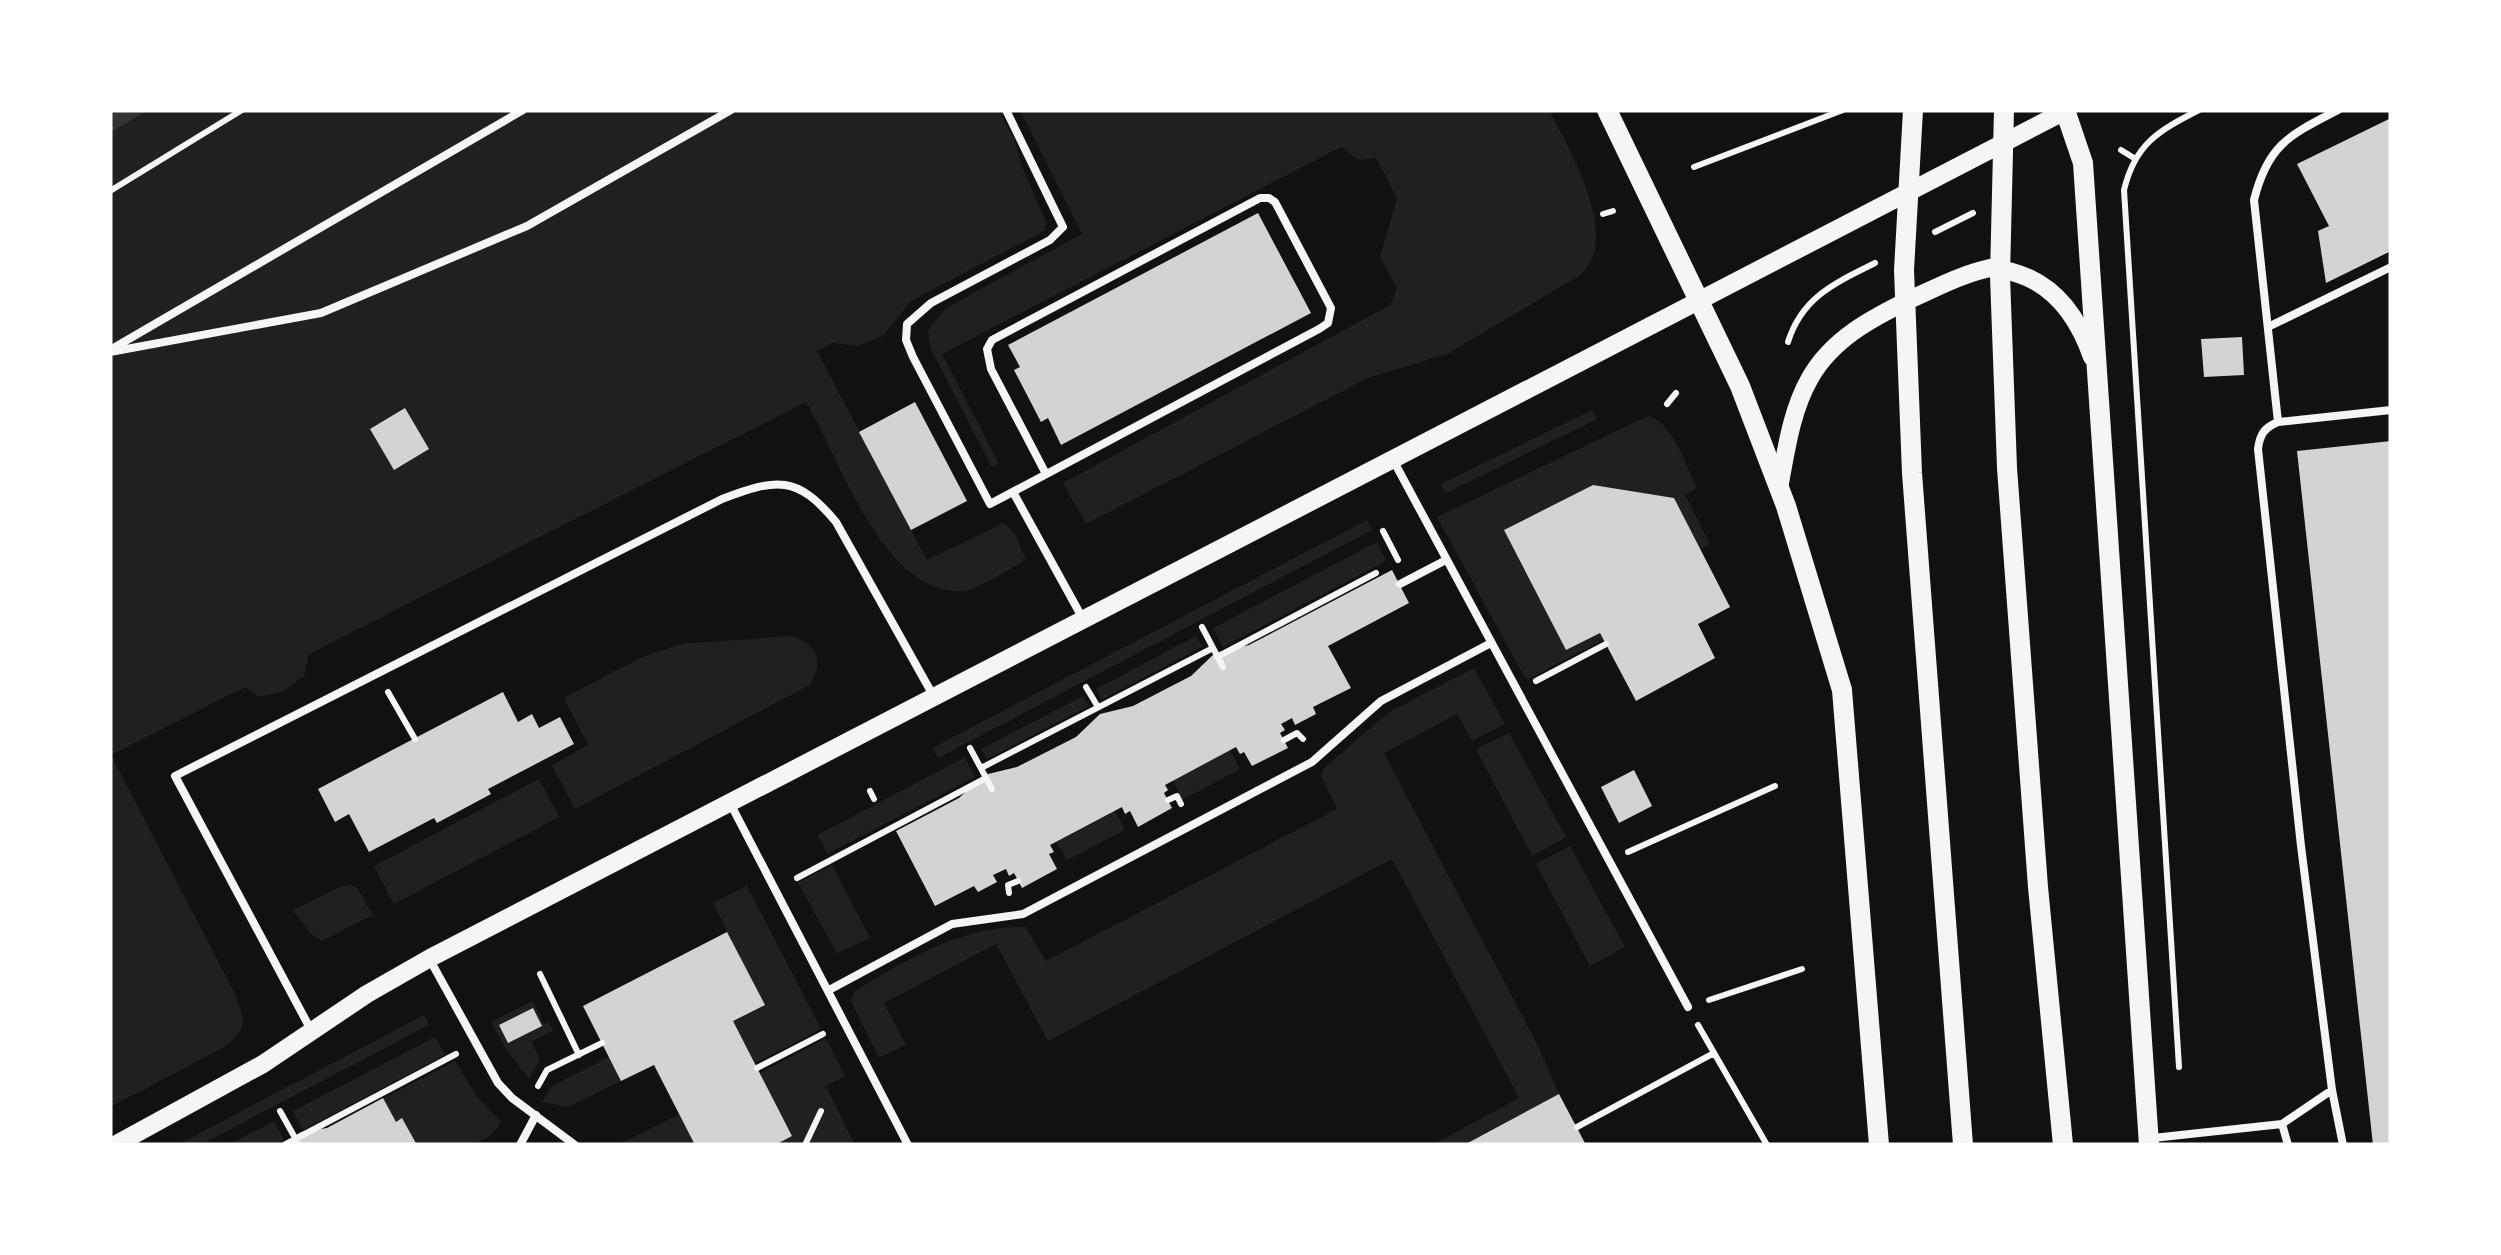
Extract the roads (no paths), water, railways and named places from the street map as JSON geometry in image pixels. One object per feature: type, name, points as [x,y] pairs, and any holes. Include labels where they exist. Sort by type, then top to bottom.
[{"type":"main road","points":[[1607,110],[1740,386],[1779,488],[1842,690],[1879,1145]]},
{"type":"main road","points":[[1913,110],[1904,270],[1912,474],[1963,1145]]},
{"type":"main road","points":[[2004,110],[2000,276],[2007,468],[2038,887],[2064,1145]]},
{"type":"main road","points":[[2066,110],[2083,164],[2148,1142]]},
{"type":"street","points":[[116,1145],[216,1092],[430,958],[2066,110]]},
{"type":"street","points":[[1779,488],[1790,430],[1810,378],[1834,346],[1872,318],[1955,279],[1994,267],[2030,276],[2063,302],[2083,331],[2095,367]]},
{"type":"lane","points":[[110,351],[523,110]]},
{"type":"lane","points":[[110,351],[321,313],[527,226],[732,110]]},
{"type":"lane","points":[[1006,110],[1063,227],[1050,240],[931,302],[907,324],[906,340],[990,504],[1328,323],[1331,316],[1328,299],[1276,202],[1269,198],[1252,202],[992,340],[987,349],[991,369],[1046,474]]},
{"type":"lane","points":[[2278,422],[2254,200],[2261,172],[2273,151],[2290,134],[2338,110]]},
{"type":"lane","points":[[2268,326],[2391,267]]},
{"type":"lane","points":[[2343,1145],[2332,1090],[2301,846],[2258,449],[2260,436],[2278,422],[2391,410]]},
{"type":"lane","points":[[1392,458],[1688,1007]]},
{"type":"lane","points":[[311,1030],[175,776],[722,499],[755,486],[789,484],[815,497],[836,522],[934,697]]},
{"type":"lane","points":[[1013,492],[1084,619]]},
{"type":"lane","points":[[1400,584],[1446,560]]},
{"type":"lane","points":[[828,990],[952,924],[1022,914],[1091,878],[1312,762],[1381,701],[1492,643]]},
{"type":"lane","points":[[730,803],[908,1145]]},
{"type":"lane","points":[[430,958],[498,1083],[512,1098],[576,1145]]},
{"type":"lane","points":[[2148,1142],[2282,1124],[2332,1090]]},
{"type":"lane","points":[[520,1145],[536,1115]]},
{"type":"lane","points":[[2282,1124],[2288,1145]]},
{"type":"lane","points":[[110,1133],[116,1145]]}]
